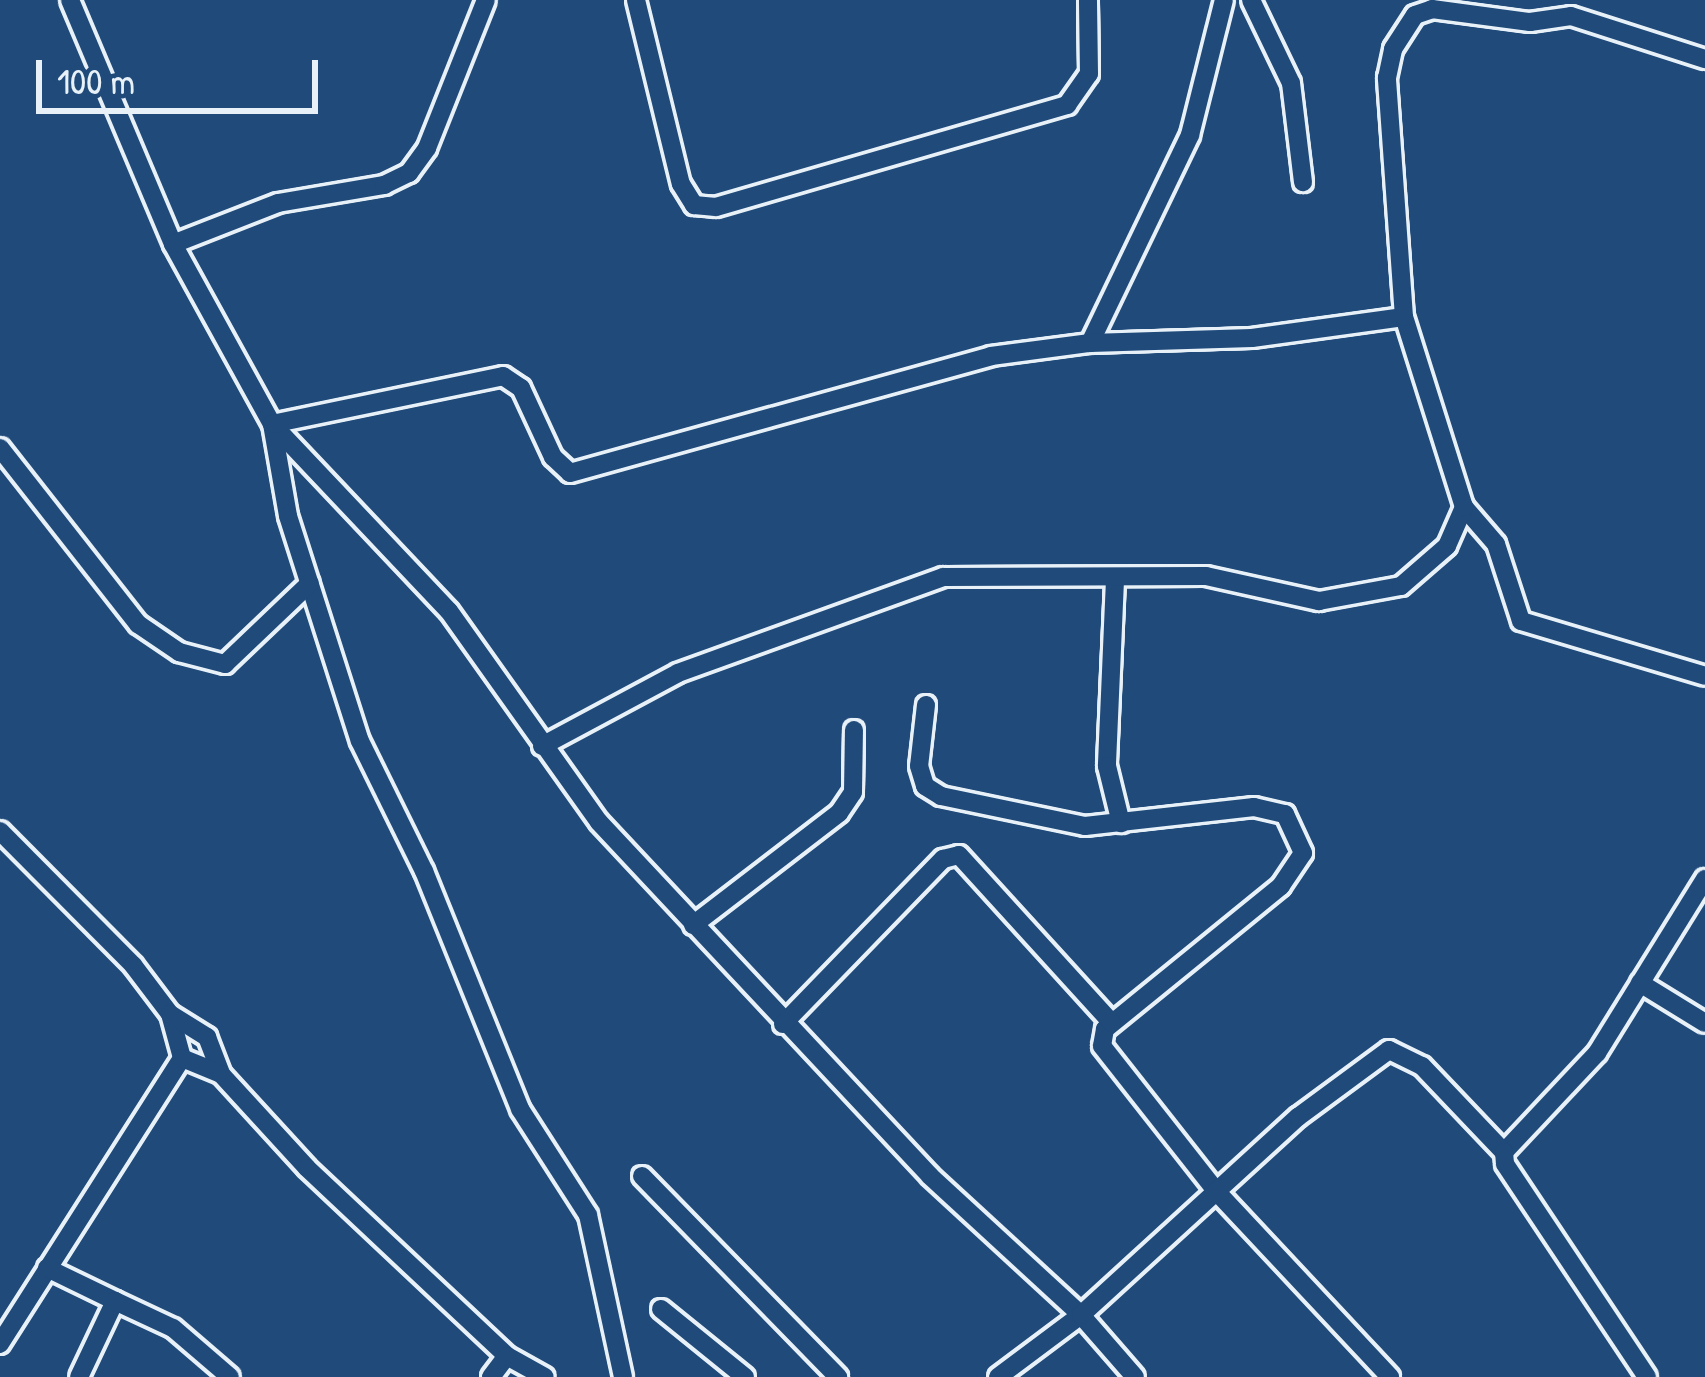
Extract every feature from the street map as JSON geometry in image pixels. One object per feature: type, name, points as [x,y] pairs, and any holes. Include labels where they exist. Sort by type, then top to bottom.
[{"type":"street","points":[[72,0],[173,244],[272,424],[449,611],[542,746],[693,925],[930,1176],[1081,1315],[1135,1377]]},
{"type":"street","points":[[173,244],[278,203],[384,185],[409,172],[427,148],[486,0]]},
{"type":"street","points":[[636,0],[681,184],[694,205],[716,207],[1067,105],[1086,89],[1089,74],[1088,0]]},
{"type":"street","points":[[1090,343],[1190,135],[1224,0]]},
{"type":"street","points":[[1251,0],[1291,83],[1303,182]]},
{"type":"street","points":[[1705,59],[1571,16],[1530,22],[1432,9],[1415,15],[1394,49],[1387,78],[1404,317],[1464,507],[1496,544],[1521,621],[1705,676]]},
{"type":"street","points":[[272,424],[503,376],[521,388],[553,458],[570,473],[991,356],[1090,343],[1172,345],[1404,317]]},
{"type":"street","points":[[272,424],[310,584],[360,741],[424,871],[520,1109],[587,1214],[623,1377]]},
{"type":"street","points":[[0,448],[138,624],[194,659],[225,664],[310,584]]},
{"type":"street","points":[[542,746],[678,673],[943,577],[1115,580],[1206,576],[1286,600],[1371,595],[1402,586],[1447,546],[1464,507]]},
{"type":"street","points":[[1115,580],[1107,766],[1121,823]]},
{"type":"street","points":[[926,706],[919,766],[925,786],[941,796],[1038,821],[1121,823],[1254,807],[1285,814],[1303,853],[1281,886],[1112,1023],[1102,1046],[1216,1191],[1390,1377]]},
{"type":"street","points":[[693,925],[839,813],[853,792],[854,730]]},
{"type":"street","points":[[0,831],[105,933],[170,1014],[207,1037],[221,1074],[307,1168],[507,1356],[545,1377]]},
{"type":"street","points":[[783,1024],[943,859],[959,855],[1112,1023]]},
{"type":"street","points":[[1504,1152],[1575,1082],[1705,879]]},
{"type":"street","points":[[1640,983],[1705,1023]]},
{"type":"street","points":[[0,1344],[182,1058],[170,1014]]},
{"type":"street","points":[[998,1377],[1081,1315],[1216,1191],[1389,1051],[1422,1066],[1504,1152],[1504,1164],[1647,1377]]},
{"type":"street","points":[[182,1058],[221,1074]]},
{"type":"street","points":[[642,1176],[838,1377]]},
{"type":"street","points":[[46,1268],[173,1328],[230,1377]]},
{"type":"street","points":[[79,1377],[115,1301]]},
{"type":"street","points":[[661,1309],[745,1377]]},
{"type":"street","points":[[491,1377],[507,1356]]}]
